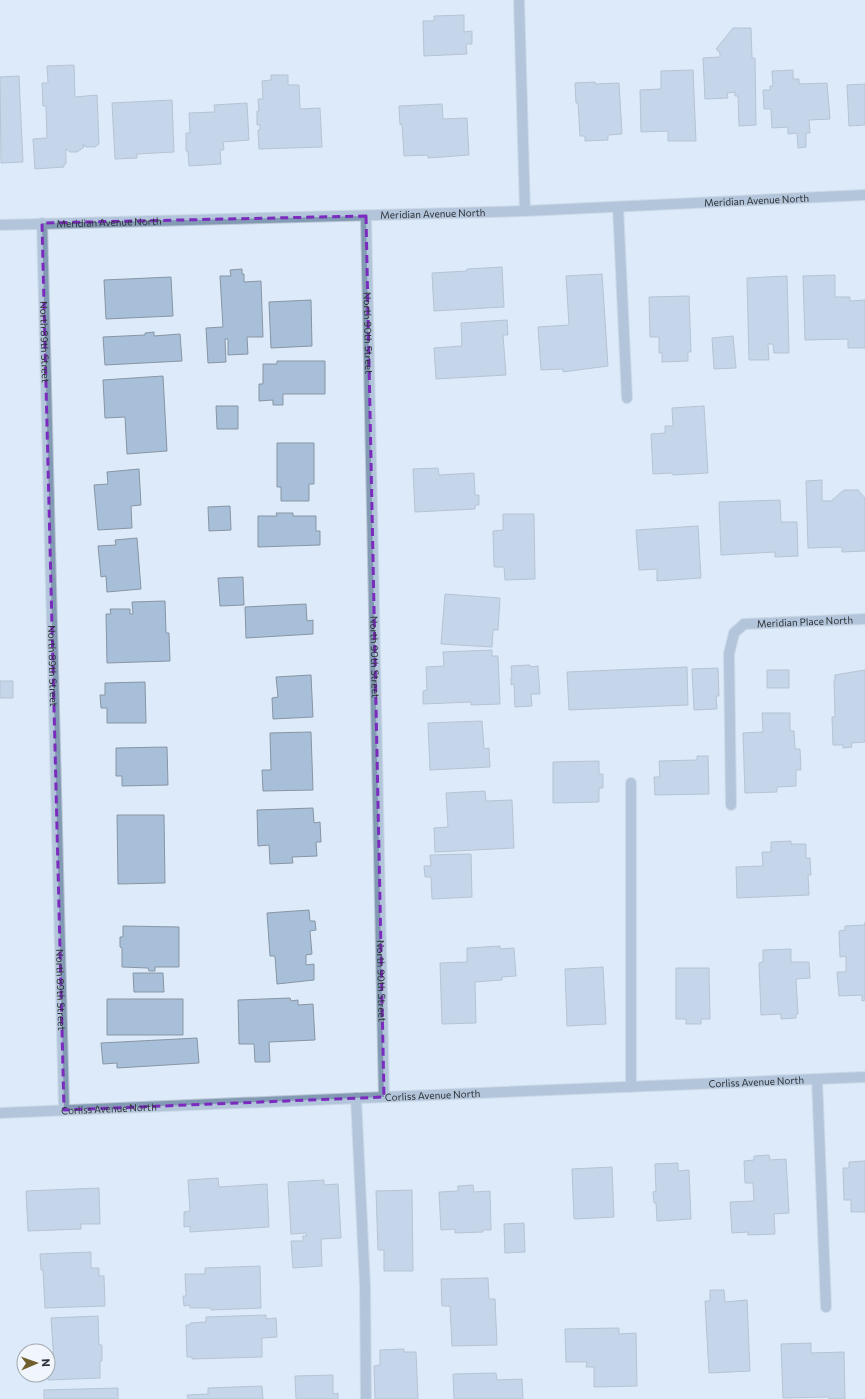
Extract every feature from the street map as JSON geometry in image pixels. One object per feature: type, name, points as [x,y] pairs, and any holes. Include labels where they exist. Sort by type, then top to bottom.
[{"type":"street","points":[[519,0],[525,211]]},
{"type":"street","name":"Meridian Avenue North","points":[[0,225],[525,211],[865,195]]},
{"type":"street","points":[[618,207],[627,398]]},
{"type":"street","name":"North 90th Street","points":[[366,216],[384,1097]]},
{"type":"street","name":"North 89th Street","points":[[42,223],[64,1110]]},
{"type":"street","name":"Meridian Place North","points":[[731,805],[729,654],[734,633],[744,624],[865,619]]},
{"type":"street","points":[[631,782],[631,1087]]},
{"type":"street","name":"Corliss Avenue North","points":[[0,1113],[865,1077]]},
{"type":"street","points":[[817,1079],[826,1307]]},
{"type":"street","points":[[356,1098],[365,1286],[366,1399]]},
{"type":"highlighted area","points":[[366,216],[384,1097],[64,1110],[42,223]]},
{"type":"building","points":[[464,15],[464,32],[472,31],[472,44],[466,44],[467,54],[424,56],[423,21],[434,21],[434,16]]},
{"type":"building","points":[[733,28],[751,28],[752,58],[755,58],[756,125],[739,126],[738,96],[735,96],[735,92],[727,93],[728,98],[705,99],[703,58],[720,57],[720,53],[716,49]]},
{"type":"building","points":[[74,65],[75,97],[97,95],[99,144],[95,147],[86,147],[83,144],[84,147],[77,152],[70,152],[66,149],[66,164],[64,164],[64,167],[35,169],[33,139],[47,138],[46,106],[43,106],[42,83],[48,83],[47,66]]},
{"type":"building","points":[[693,70],[696,141],[668,141],[668,131],[641,132],[640,90],[661,89],[661,71]]},
{"type":"building","points":[[793,70],[793,79],[799,79],[799,84],[827,83],[830,119],[809,120],[810,133],[806,133],[806,147],[798,148],[797,133],[788,134],[788,127],[772,128],[771,109],[764,109],[763,90],[770,90],[770,86],[773,86],[772,71]]},
{"type":"building","points":[[271,75],[288,75],[288,85],[299,85],[300,109],[320,108],[322,147],[259,149],[258,130],[260,130],[260,125],[257,125],[257,111],[259,111],[258,99],[263,99],[262,81],[271,80]]},
{"type":"building","points":[[19,76],[23,162],[1,163],[0,77]]},
{"type":"building","points":[[595,82],[595,84],[619,83],[622,134],[608,135],[608,140],[585,141],[585,136],[580,136],[575,83]]},
{"type":"building","points":[[865,84],[865,125],[849,126],[847,85]]},
{"type":"building","points":[[172,100],[174,152],[137,154],[137,158],[115,159],[112,103]]},
{"type":"building","points":[[247,103],[249,140],[223,142],[224,150],[220,150],[221,164],[189,166],[188,151],[186,151],[186,133],[190,133],[189,113],[215,112],[214,105]]},
{"type":"building","points":[[442,104],[443,119],[467,118],[469,155],[428,158],[428,155],[404,156],[399,106]]},
{"type":"building","points":[[502,267],[504,307],[434,311],[432,273]]},
{"type":"building","points":[[242,269],[242,274],[244,274],[244,282],[261,281],[263,337],[247,337],[248,354],[228,355],[228,339],[225,339],[226,362],[208,363],[206,328],[223,327],[220,276],[231,276],[230,270]]},
{"type":"building","points":[[602,274],[608,366],[563,372],[563,369],[541,370],[538,327],[569,325],[566,276]]},
{"type":"building","points":[[835,275],[835,297],[850,297],[850,301],[865,300],[865,348],[848,348],[848,339],[805,340],[803,276]]},
{"type":"building","points":[[787,276],[789,353],[774,353],[773,344],[768,344],[769,360],[749,360],[747,278]]},
{"type":"building","points":[[171,277],[173,316],[106,319],[104,280]]},
{"type":"building","points":[[689,296],[691,352],[688,352],[688,361],[662,362],[662,353],[659,353],[659,337],[650,337],[649,297]]},
{"type":"building","points":[[311,300],[312,346],[271,348],[269,302]]},
{"type":"building","points":[[507,320],[508,335],[503,335],[506,375],[436,379],[434,348],[462,346],[461,323]]},
{"type":"building","points":[[154,332],[154,336],[180,334],[182,361],[105,365],[103,337],[145,335],[145,333]]},
{"type":"building","points":[[733,336],[736,368],[714,369],[712,338]]},
{"type":"building","points":[[277,361],[325,361],[325,394],[283,394],[283,405],[273,405],[273,400],[259,401],[259,384],[263,384],[263,364],[277,364]]},
{"type":"building","points":[[163,376],[167,451],[127,454],[125,417],[105,418],[103,380]]},
{"type":"building","points":[[216,406],[238,406],[238,429],[217,429]]},
{"type":"building","points":[[704,406],[708,473],[673,475],[672,473],[653,474],[651,434],[665,433],[665,426],[673,426],[672,408]]},
{"type":"building","points":[[277,443],[314,443],[314,484],[309,484],[309,501],[281,501],[281,487],[277,487]]},
{"type":"building","points":[[438,468],[439,475],[474,473],[475,495],[479,495],[479,505],[475,505],[475,509],[415,512],[413,469]]},
{"type":"building","points":[[139,469],[141,505],[131,506],[132,528],[98,530],[94,485],[108,484],[107,472]]},
{"type":"building","points":[[822,480],[822,501],[831,501],[844,490],[858,490],[865,498],[865,551],[842,552],[842,547],[808,548],[806,481]]},
{"type":"building","points":[[780,500],[781,522],[797,522],[798,556],[775,557],[775,552],[721,555],[719,502]]},
{"type":"building","points":[[230,506],[231,530],[209,531],[208,507]]},
{"type":"building","points":[[276,513],[293,513],[293,516],[316,516],[316,531],[320,531],[320,545],[258,547],[258,516],[277,516]]},
{"type":"building","points":[[503,514],[534,514],[535,579],[505,580],[504,567],[494,567],[493,531],[503,530]]},
{"type":"building","points":[[698,526],[701,578],[657,581],[657,569],[639,570],[636,530]]},
{"type":"building","points":[[137,538],[141,589],[107,592],[106,576],[101,577],[98,546],[116,545],[115,540]]},
{"type":"building","points":[[243,577],[244,605],[220,606],[218,578]]},
{"type":"building","points":[[445,594],[500,598],[498,630],[493,630],[492,647],[441,644]]},
{"type":"building","points":[[165,601],[166,633],[169,633],[170,661],[107,663],[106,614],[111,614],[110,609],[130,609],[130,614],[133,614],[132,602]]},
{"type":"building","points":[[306,604],[307,621],[313,620],[313,634],[246,638],[245,607]]},
{"type":"building","points":[[492,650],[492,656],[498,656],[500,704],[471,705],[471,702],[423,704],[423,691],[427,690],[426,667],[444,666],[443,652]]},
{"type":"building","points":[[530,665],[530,667],[538,666],[540,694],[531,694],[532,706],[515,707],[514,684],[511,685],[511,666]]},
{"type":"building","points":[[687,667],[688,705],[569,710],[567,672]]},
{"type":"building","points":[[718,668],[719,696],[716,696],[717,709],[694,710],[692,669]]},
{"type":"building","points":[[767,670],[789,670],[789,688],[767,688]]},
{"type":"building","points":[[865,670],[865,742],[851,743],[852,747],[843,748],[843,745],[833,745],[832,717],[835,717],[835,675]]},
{"type":"building","points":[[311,675],[313,717],[273,719],[272,698],[278,697],[276,677]]},
{"type":"building","points":[[0,681],[13,681],[13,698],[0,698]]},
{"type":"building","points":[[145,682],[146,723],[107,723],[107,708],[101,708],[100,695],[105,695],[105,683]]},
{"type":"building","points":[[762,713],[790,713],[790,731],[794,731],[795,749],[800,749],[801,770],[796,770],[796,786],[777,787],[777,792],[745,793],[743,733],[763,732]]},
{"type":"building","points":[[482,721],[484,749],[489,748],[490,767],[430,770],[428,723]]},
{"type":"building","points":[[311,732],[313,790],[263,791],[262,770],[271,770],[270,733]]},
{"type":"building","points":[[167,747],[168,785],[122,786],[122,776],[116,776],[116,748]]},
{"type":"building","points":[[697,756],[708,756],[709,794],[655,795],[654,777],[660,777],[659,761],[697,760]]},
{"type":"building","points":[[599,761],[599,774],[603,774],[603,788],[599,788],[599,802],[553,803],[553,762]]},
{"type":"building","points":[[485,791],[486,801],[512,800],[514,848],[435,852],[434,828],[448,827],[446,793]]},
{"type":"building","points":[[313,808],[314,823],[320,822],[321,842],[316,842],[317,856],[292,857],[293,863],[270,864],[269,845],[258,846],[257,810]]},
{"type":"building","points":[[117,815],[164,815],[165,883],[118,884]]},
{"type":"building","points":[[791,841],[791,844],[806,844],[806,858],[810,858],[811,875],[808,875],[809,895],[737,898],[736,867],[763,866],[762,852],[771,852],[771,842]]},
{"type":"building","points":[[471,854],[472,897],[432,899],[431,877],[425,877],[424,866],[431,866],[430,855]]},
{"type":"building","points":[[309,910],[310,921],[315,921],[316,930],[310,931],[312,954],[306,955],[306,965],[314,964],[314,980],[277,984],[275,956],[270,956],[267,913]]},
{"type":"building","points":[[865,925],[865,1000],[862,1001],[862,995],[839,996],[837,972],[846,972],[846,956],[840,957],[839,931],[845,930],[845,926]]},
{"type":"building","points":[[123,926],[179,927],[179,967],[155,967],[155,971],[149,971],[148,968],[122,967],[122,948],[120,947],[120,937],[123,937]]},
{"type":"building","points":[[500,946],[500,949],[514,948],[516,976],[502,977],[502,980],[475,982],[476,1023],[442,1024],[440,963],[467,962],[467,948]]},
{"type":"building","points":[[791,949],[791,962],[809,962],[810,978],[796,979],[798,1014],[796,1014],[796,1018],[781,1019],[781,1014],[761,1015],[759,963],[763,962],[763,950]]},
{"type":"building","points":[[603,967],[606,1024],[567,1026],[565,969]]},
{"type":"building","points":[[676,968],[709,968],[710,1019],[701,1019],[701,1024],[686,1024],[686,1019],[676,1019]]},
{"type":"building","points":[[133,973],[163,973],[164,992],[134,992]]},
{"type":"building","points":[[290,998],[291,1001],[298,1000],[298,1005],[313,1004],[315,1040],[269,1042],[270,1062],[255,1062],[254,1044],[239,1044],[238,1000]]},
{"type":"building","points":[[107,999],[183,999],[183,1035],[107,1035]]},
{"type":"building","points":[[197,1038],[199,1063],[117,1068],[117,1063],[103,1064],[101,1043]]},
{"type":"building","points":[[769,1155],[770,1160],[786,1159],[789,1213],[774,1214],[775,1234],[748,1235],[748,1232],[732,1233],[730,1202],[754,1201],[753,1183],[745,1183],[744,1161],[754,1160],[754,1156]]},
{"type":"building","points":[[865,1161],[865,1212],[851,1212],[851,1200],[844,1200],[843,1168],[849,1168],[849,1162]]},
{"type":"building","points":[[678,1163],[678,1171],[689,1170],[691,1219],[657,1221],[656,1203],[654,1203],[653,1192],[656,1191],[655,1164]]},
{"type":"building","points":[[612,1167],[614,1217],[574,1219],[572,1169]]},
{"type":"building","points":[[218,1178],[219,1187],[267,1184],[269,1227],[190,1232],[190,1226],[184,1227],[184,1212],[190,1211],[188,1180]]},
{"type":"building","points":[[324,1180],[324,1185],[338,1184],[341,1238],[321,1239],[322,1266],[293,1268],[291,1241],[303,1241],[303,1236],[307,1236],[306,1233],[291,1234],[288,1182]]},
{"type":"building","points":[[473,1185],[474,1192],[490,1191],[491,1230],[483,1230],[483,1232],[455,1233],[455,1229],[441,1230],[439,1192],[458,1191],[458,1186]]},
{"type":"building","points":[[99,1188],[100,1224],[81,1224],[81,1229],[28,1231],[26,1191]]},
{"type":"building","points":[[412,1190],[413,1271],[384,1271],[384,1250],[378,1250],[376,1191]]},
{"type":"building","points":[[524,1223],[525,1252],[505,1253],[504,1224]]},
{"type":"building","points":[[91,1252],[91,1268],[99,1268],[99,1276],[104,1276],[105,1306],[45,1308],[43,1270],[41,1270],[40,1254]]},
{"type":"building","points":[[260,1266],[261,1308],[211,1310],[211,1308],[190,1308],[190,1305],[184,1306],[183,1296],[186,1296],[185,1274],[205,1274],[205,1268]]},
{"type":"building","points":[[488,1278],[489,1299],[495,1299],[497,1345],[452,1346],[450,1306],[442,1306],[441,1279]]},
{"type":"building","points":[[710,1290],[724,1290],[725,1302],[747,1300],[750,1371],[709,1373],[705,1301],[710,1301]]},
{"type":"building","points":[[266,1315],[266,1319],[276,1318],[277,1337],[262,1338],[262,1357],[192,1359],[192,1357],[187,1357],[186,1325],[190,1325],[190,1323],[206,1322],[206,1317]]},
{"type":"building","points":[[98,1316],[99,1345],[102,1345],[100,1378],[56,1380],[56,1343],[53,1343],[51,1318]]},
{"type":"building","points":[[619,1328],[619,1334],[636,1333],[637,1386],[594,1387],[594,1367],[586,1367],[587,1362],[566,1362],[565,1329]]},
{"type":"building","points":[[811,1343],[811,1353],[844,1352],[845,1399],[829,1399],[829,1397],[783,1398],[781,1344]]},
{"type":"building","points":[[404,1349],[404,1352],[416,1352],[418,1399],[375,1399],[374,1366],[380,1365],[380,1350]]},
{"type":"building","points":[[496,1373],[497,1380],[522,1379],[523,1399],[454,1399],[453,1374]]},
{"type":"building","points":[[333,1375],[333,1394],[338,1393],[338,1399],[296,1399],[295,1376]]},
{"type":"building","points":[[262,1386],[263,1399],[188,1399],[187,1395],[208,1394],[208,1388]]},
{"type":"building","points":[[118,1388],[118,1399],[44,1399],[44,1390]]}]
